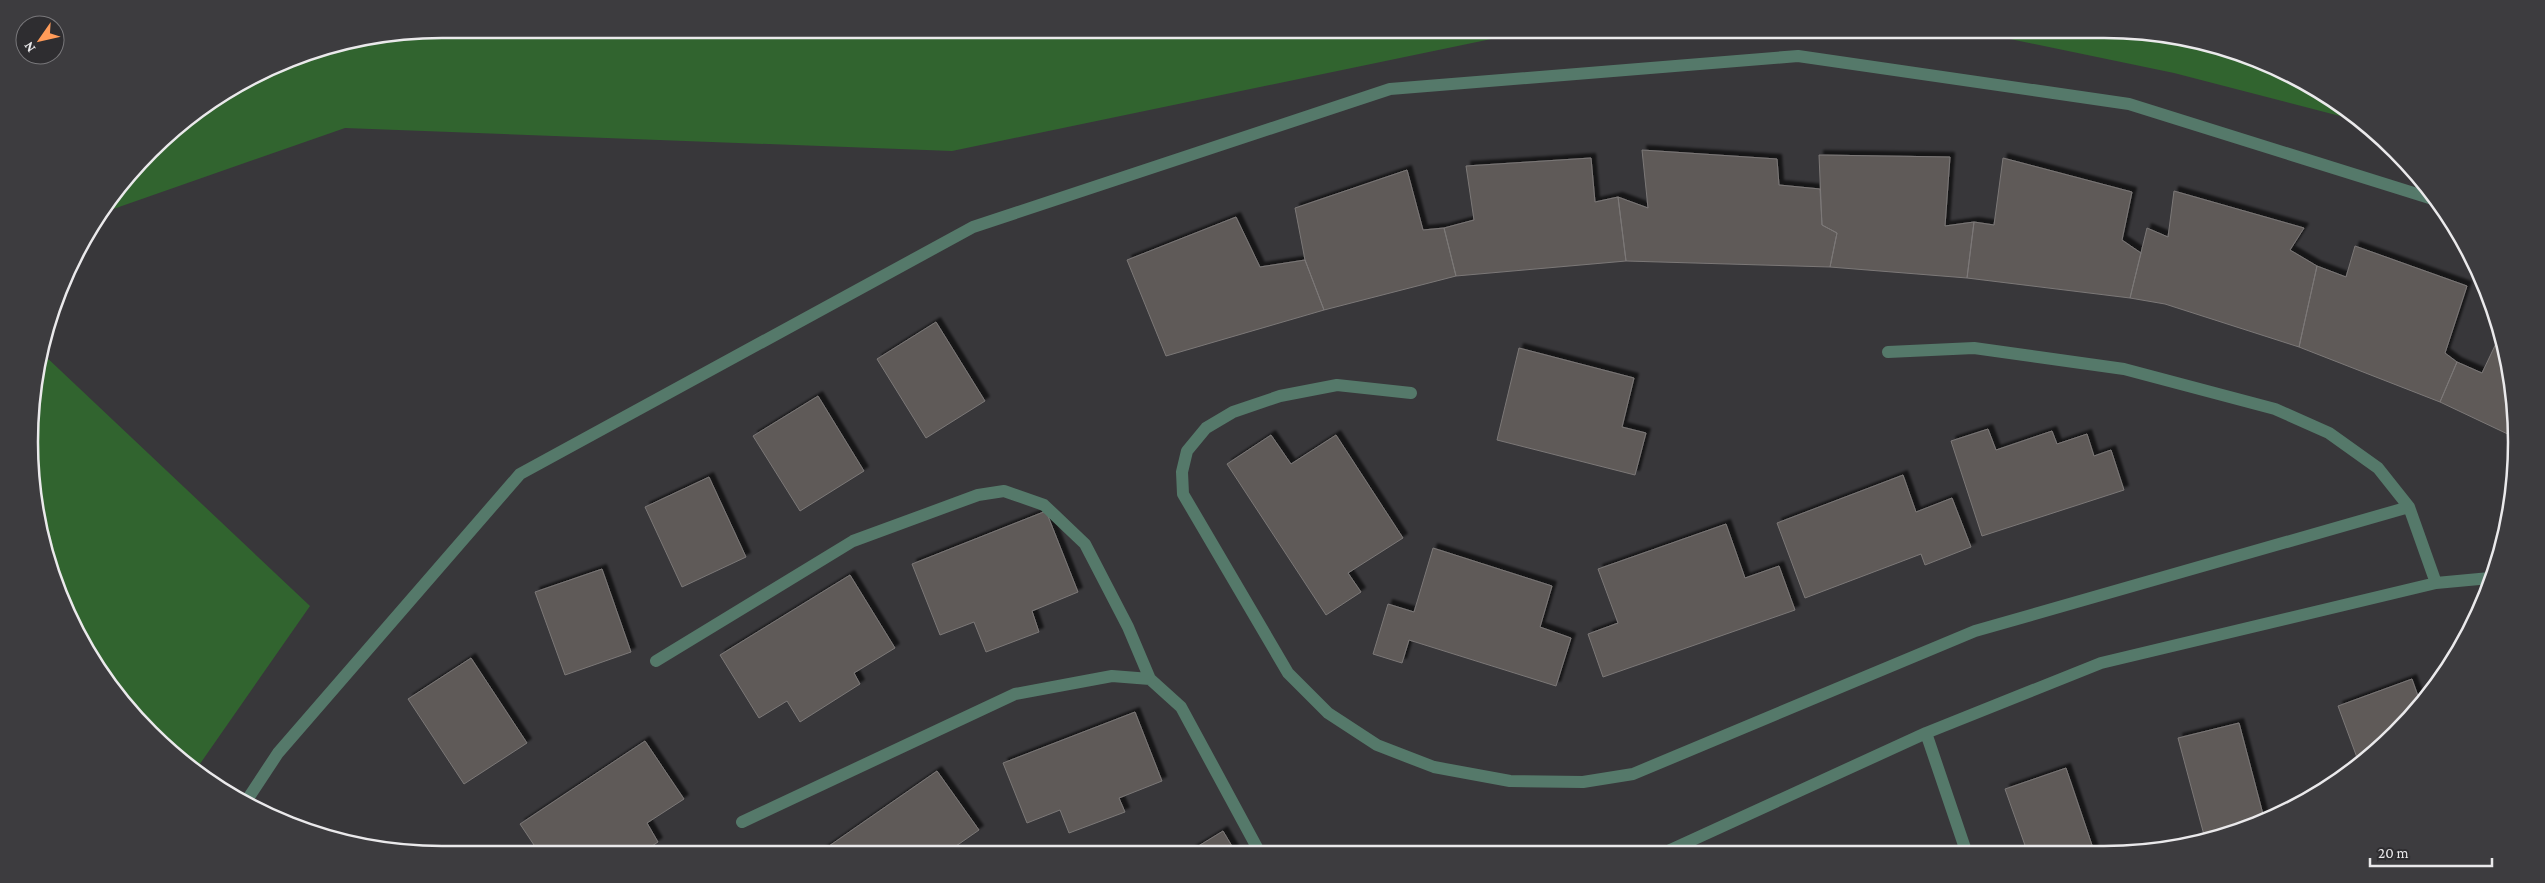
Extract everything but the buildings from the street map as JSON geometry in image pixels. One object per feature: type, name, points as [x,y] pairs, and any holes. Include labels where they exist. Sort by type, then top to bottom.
[{"type":"street","points":[[249,797],[278,754],[520,474],[972,227],[1390,89],[1798,56],[2129,104],[2424,196]]},
{"type":"street","points":[[1888,352],[1974,348],[2124,369],[2275,409],[2329,433],[2378,468],[2409,507],[2436,583]]},
{"type":"street","points":[[1411,393],[1337,385],[1280,396],[1233,412],[1206,428],[1187,451],[1182,472],[1183,494],[1288,673],[1328,713],[1378,745],[1434,767],[1510,781],[1583,782],[1633,774],[1975,631],[2409,507]]},
{"type":"street","points":[[656,661],[853,541],[978,495],[1004,491],[1044,505],[1085,544],[1128,627],[1150,679],[1181,707],[1257,846]]},
{"type":"street","points":[[1679,846],[1926,733],[2101,663],[2436,583],[2483,579]]},
{"type":"street","points":[[742,822],[1015,694],[1112,676],[1150,679]]},
{"type":"street","points":[[1926,733],[1964,846]]},
{"type":"green space","points":[[415,38],[1496,38],[952,151],[345,128],[111,210],[138,175],[175,138],[196,121],[239,92],[287,68],[312,59],[337,51],[389,41]]},
{"type":"green space","points":[[2005,38],[2130,38],[2182,45],[2208,51],[2258,68],[2282,79],[2306,92],[2343,117],[2174,73]]},
{"type":"green space","points":[[46,357],[310,606],[200,765],[175,745],[138,708],[106,666],[79,620],[59,571],[45,520],[38,468],[38,415]]}]
